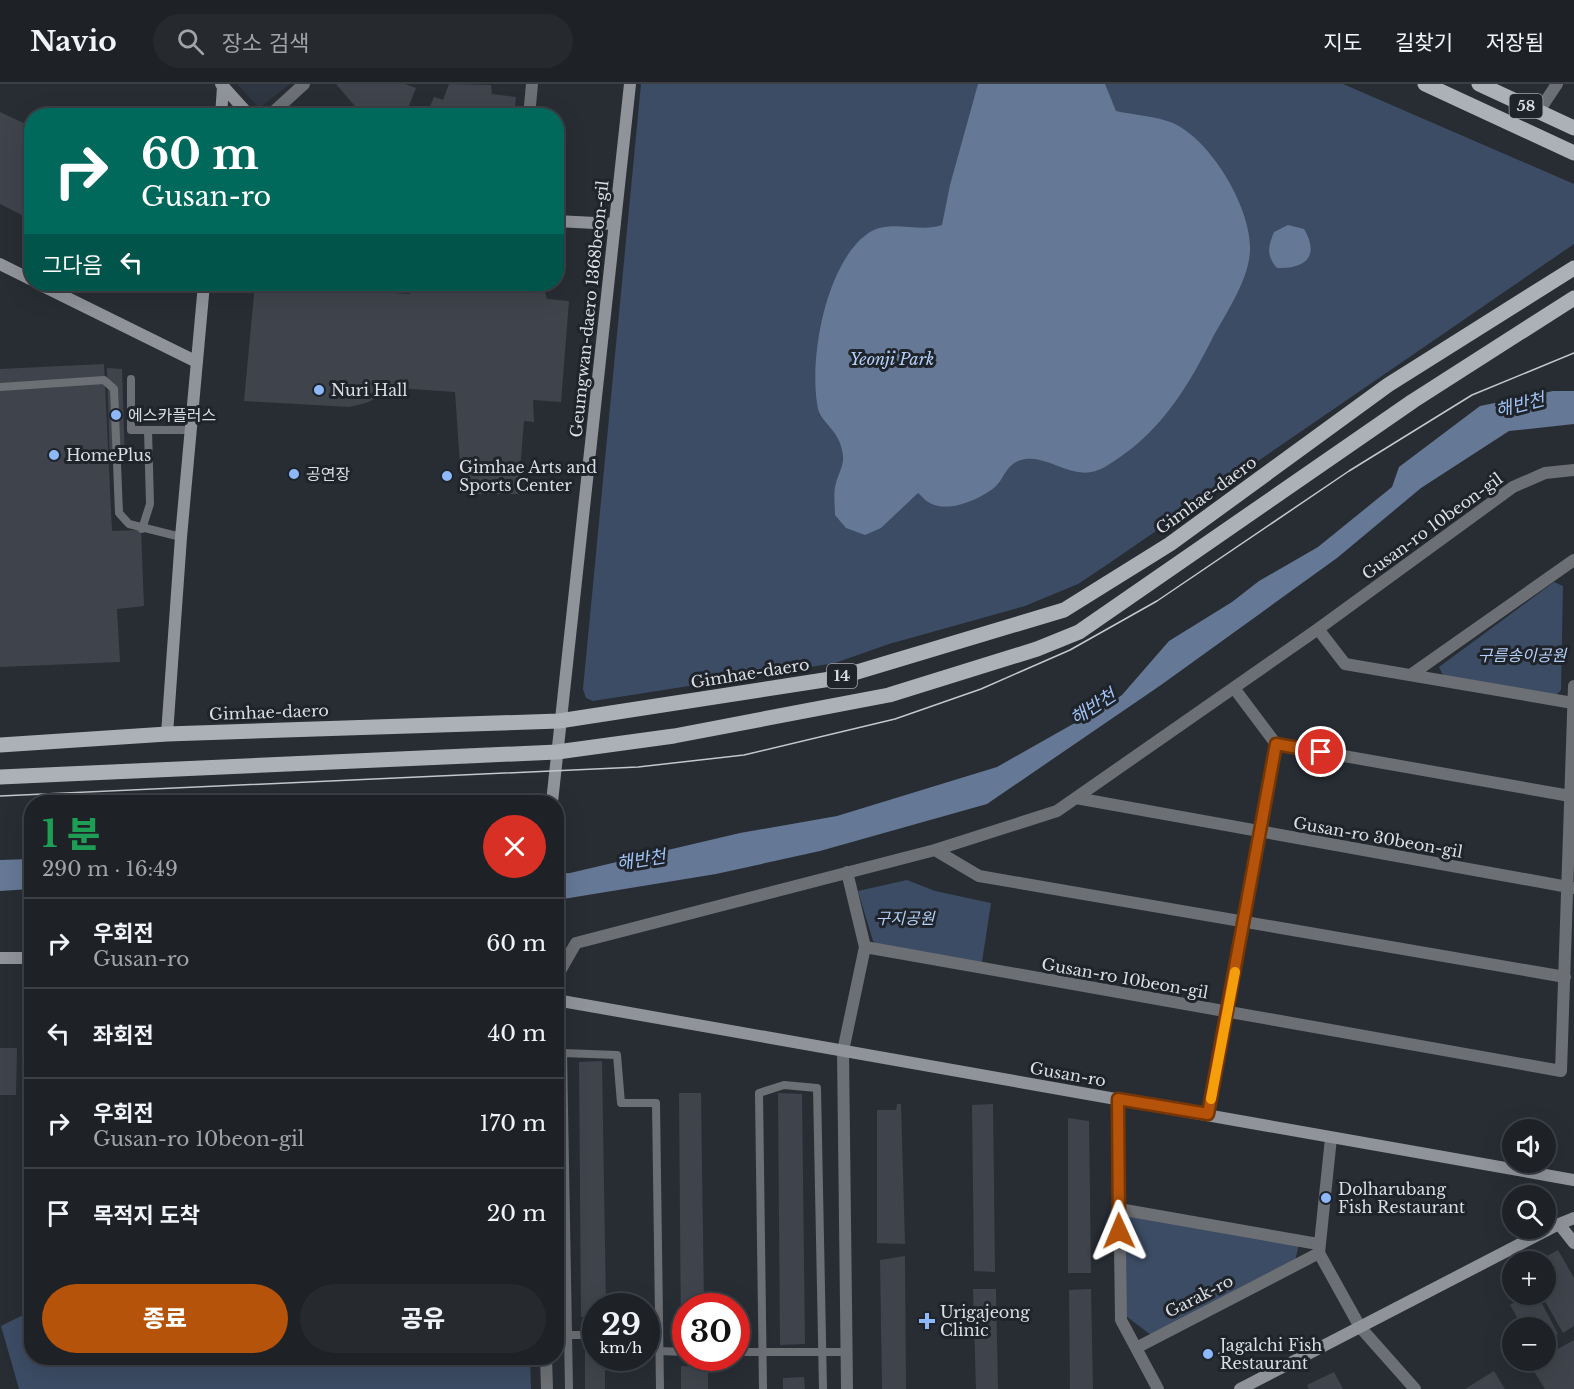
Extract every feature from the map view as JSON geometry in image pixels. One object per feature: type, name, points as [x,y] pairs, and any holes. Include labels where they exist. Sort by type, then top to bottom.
[{"type":"main road","points":[[1425,84],[1574,153]]},
{"type":"main road","name":"58","points":[[1479,84],[1574,128]]},
{"type":"main road","name":"Gimhae-daero","points":[[0,745],[167,734],[559,721],[837,678],[1064,610],[1170,544],[1388,385],[1574,268]]},
{"type":"main road","points":[[0,777],[557,752],[674,736],[889,695],[1037,649],[1079,632],[1413,401],[1574,298]]},
{"type":"street","points":[[278,108],[304,84]]},
{"type":"street","points":[[530,108],[532,84]]},
{"type":"street","name":"Geumgwan-daero 1368beon-gil","points":[[553,795],[630,84]]},
{"type":"street","points":[[1539,111],[1557,84]]},
{"type":"street","points":[[221,108],[222,85]]},
{"type":"street","points":[[222,85],[243,108]]},
{"type":"street","points":[[564,221],[615,224]]},
{"type":"street","points":[[0,264],[24,276]]},
{"type":"street","points":[[53,291],[197,362]]},
{"type":"street","points":[[167,734],[181,537],[203,291]]},
{"type":"street","name":"Gusan-ro 10beon-gil","points":[[564,964],[576,943],[935,850],[1057,811],[1318,629],[1513,487],[1545,473],[1574,470]]},
{"type":"street","points":[[1412,674],[1574,560]]},
{"type":"street","points":[[1318,629],[1345,664],[1574,703]]},
{"type":"street","points":[[935,850],[979,876],[1565,977],[1571,888],[1570,796],[1574,686]]},
{"type":"street","points":[[1234,688],[1276,744],[1570,796]]},
{"type":"street","points":[[1208,1114],[1276,744]]},
{"type":"street","name":"Gusan-ro 30beon-gil","points":[[1076,798],[1571,888]]},
{"type":"street","points":[[847,872],[865,947],[843,1051],[847,1389]]},
{"type":"street","name":"Gusan-ro 10beon-gil","points":[[865,947],[1561,1071],[1565,977]]},
{"type":"street","points":[[0,958],[24,958]]},
{"type":"street","name":"Gusan-ro","points":[[564,1001],[1574,1180]]},
{"type":"street","points":[[1118,1099],[1121,1320],[1158,1389]]},
{"type":"street","points":[[1331,1138],[1319,1249],[1360,1327],[1414,1389]]},
{"type":"street","points":[[1119,1209],[1319,1249]]},
{"type":"street","points":[[1240,1389],[1558,1224],[1574,1218]]},
{"type":"street","points":[[1558,1224],[1574,1243]]},
{"type":"street","name":"Garak-ro","points":[[1136,1348],[1319,1249]]},
{"type":"street","points":[[546,1365],[547,1389]]},
{"type":"lane","points":[[131,379],[131,430],[191,430]]},
{"type":"lane","points":[[0,387],[104,380],[114,389],[119,513],[129,524],[181,537]]},
{"type":"lane","points":[[142,529],[150,504],[147,430]]},
{"type":"lane","points":[[564,1053],[617,1055],[621,1103],[656,1103],[658,1293]]},
{"type":"lane","points":[[763,1389],[759,1093],[784,1085],[817,1088],[823,1389]]},
{"type":"lane","points":[[564,1109],[569,1389]]},
{"type":"lane","points":[[568,1335],[582,1335]]},
{"type":"lane","points":[[750,1353],[846,1352]]},
{"type":"lane","points":[[660,1371],[660,1389]]},
{"type":"shaded area","points":[[237,84],[290,84],[259,108]]},
{"type":"green space","name":"Yeonji Park","points":[[641,84],[1343,84],[1574,184],[1574,244],[1078,584],[1025,606],[889,644],[835,663],[593,701],[586,698],[583,689]]},
{"type":"green space","name":"구름송이공원","points":[[1554,582],[1563,586],[1561,690],[1551,701],[1444,677],[1439,667]]},
{"type":"green space","name":"구지공원","points":[[907,880],[935,891],[991,903],[982,962],[888,952],[873,941],[858,891]]},
{"type":"green space","points":[[1124,1216],[1299,1244],[1295,1261],[1151,1335],[1126,1316]]},
{"type":"green space","points":[[24,1314],[24,1365],[530,1365],[531,1389],[19,1389],[1,1326]]},
{"type":"water","points":[[978,84],[1105,84],[1116,111],[1173,123],[1187,132],[1215,160],[1237,196],[1249,233],[1249,262],[1235,297],[1179,396],[1140,442],[1123,455],[1105,467],[1093,472],[1082,473],[1039,460],[1018,461],[1010,466],[995,487],[981,496],[956,506],[947,507],[930,503],[918,493],[881,528],[865,535],[846,528],[835,515],[834,495],[842,466],[842,447],[820,414],[816,388],[818,339],[824,313],[842,265],[855,246],[870,232],[878,228],[896,226],[924,228],[942,225],[950,185]]},
{"type":"water","points":[[1288,225],[1304,229],[1309,238],[1310,253],[1303,263],[1287,268],[1277,268],[1270,255],[1270,242],[1274,232]]},
{"type":"water","name":"해반천","points":[[1553,391],[1574,391],[1574,424],[1509,431],[1421,488],[1337,558],[1161,685],[987,804],[820,851],[716,874],[564,899],[564,873],[740,833],[837,816],[997,767],[1097,713],[1122,695],[1169,641],[1232,602],[1259,581],[1318,547],[1392,487],[1399,467],[1480,406]]},
{"type":"water","points":[[24,859],[24,889],[0,891],[0,860]]},
{"type":"building","points":[[336,84],[405,84],[416,88],[408,108],[359,108]]},
{"type":"building","points":[[449,84],[491,85],[492,94],[516,97],[515,108],[429,108],[434,97],[443,100]]},
{"type":"building","points":[[0,112],[24,123],[24,216],[0,204]]},
{"type":"building","name":"Nuri Hall","points":[[254,291],[391,291],[410,294],[410,291],[545,291],[547,299],[569,301],[561,402],[533,400],[534,422],[524,421],[518,494],[462,494],[455,392],[397,388],[366,403],[349,407],[244,401]]},
{"type":"building","name":"HomePlus","points":[[104,364],[112,531],[141,530],[144,606],[117,609],[120,662],[0,667],[0,369]]},
{"type":"building","name":"에스카플러스","points":[[107,368],[122,369],[125,462],[110,462]]},
{"type":"building","points":[[0,1048],[17,1048],[16,1095],[0,1095]]},
{"type":"building","points":[[602,1061],[606,1293],[582,1293],[582,1317],[581,1317],[579,1062]]},
{"type":"building","points":[[679,1093],[701,1093],[704,1293],[681,1293]]},
{"type":"building","points":[[778,1093],[802,1094],[805,1344],[780,1345]]},
{"type":"building","points":[[897,1104],[901,1104],[905,1244],[877,1243],[877,1110],[896,1110]]},
{"type":"building","points":[[993,1104],[995,1272],[974,1271],[972,1105]]},
{"type":"building","points":[[1068,1118],[1089,1121],[1091,1273],[1068,1273]]},
{"type":"building","points":[[1558,1250],[1574,1278],[1574,1326],[1563,1333],[1547,1305],[1556,1305],[1556,1251]]},
{"type":"building","points":[[905,1256],[906,1389],[882,1389],[880,1260]]},
{"type":"building","points":[[973,1289],[996,1289],[998,1389],[976,1389]]},
{"type":"building","points":[[1091,1289],[1093,1389],[1070,1389],[1069,1290]]},
{"type":"building","points":[[1510,1305],[1543,1305],[1549,1317],[1517,1317]]},
{"type":"building","points":[[1574,1340],[1574,1389],[1545,1389],[1534,1371],[1556,1371],[1556,1350]]},
{"type":"building","points":[[585,1371],[605,1371],[605,1389],[585,1389]]},
{"type":"building","points":[[681,1371],[708,1371],[708,1389],[681,1389]]},
{"type":"building","points":[[1494,1371],[1505,1389],[1465,1389]]},
{"type":"building","points":[[1334,1372],[1343,1389],[1309,1389],[1307,1385]]},
{"type":"building","points":[[804,1377],[805,1389],[783,1389],[783,1378]]},
{"type":"tram line","points":[[0,796],[638,767],[744,755],[895,719],[981,689],[1070,650],[1157,601],[1349,471],[1472,395],[1574,353]]},
{"type":"slow traffic","points":[[1211,1099],[1235,972]]},
{"type":"place","name":"Nuri Hall","points":[[319,390]]},
{"type":"place","name":"에스카플러스","points":[[116,415]]},
{"type":"place","name":"HomePlus","points":[[54,455]]},
{"type":"place","name":"공연장","points":[[294,474]]},
{"type":"place","name":"Gimhae Arts and Sports Center","points":[[447,476]]},
{"type":"place","name":"Dolharubang Fish Restaurant","points":[[1326,1198]]},
{"type":"place","name":"Urigajeong Clinic","points":[[927,1321]]},
{"type":"place","name":"Jagalchi Fish Restaurant","points":[[1208,1354]]},
{"type":"route","points":[[1119,1231],[1118,1099],[1208,1114],[1276,744],[1321,752]]}]
